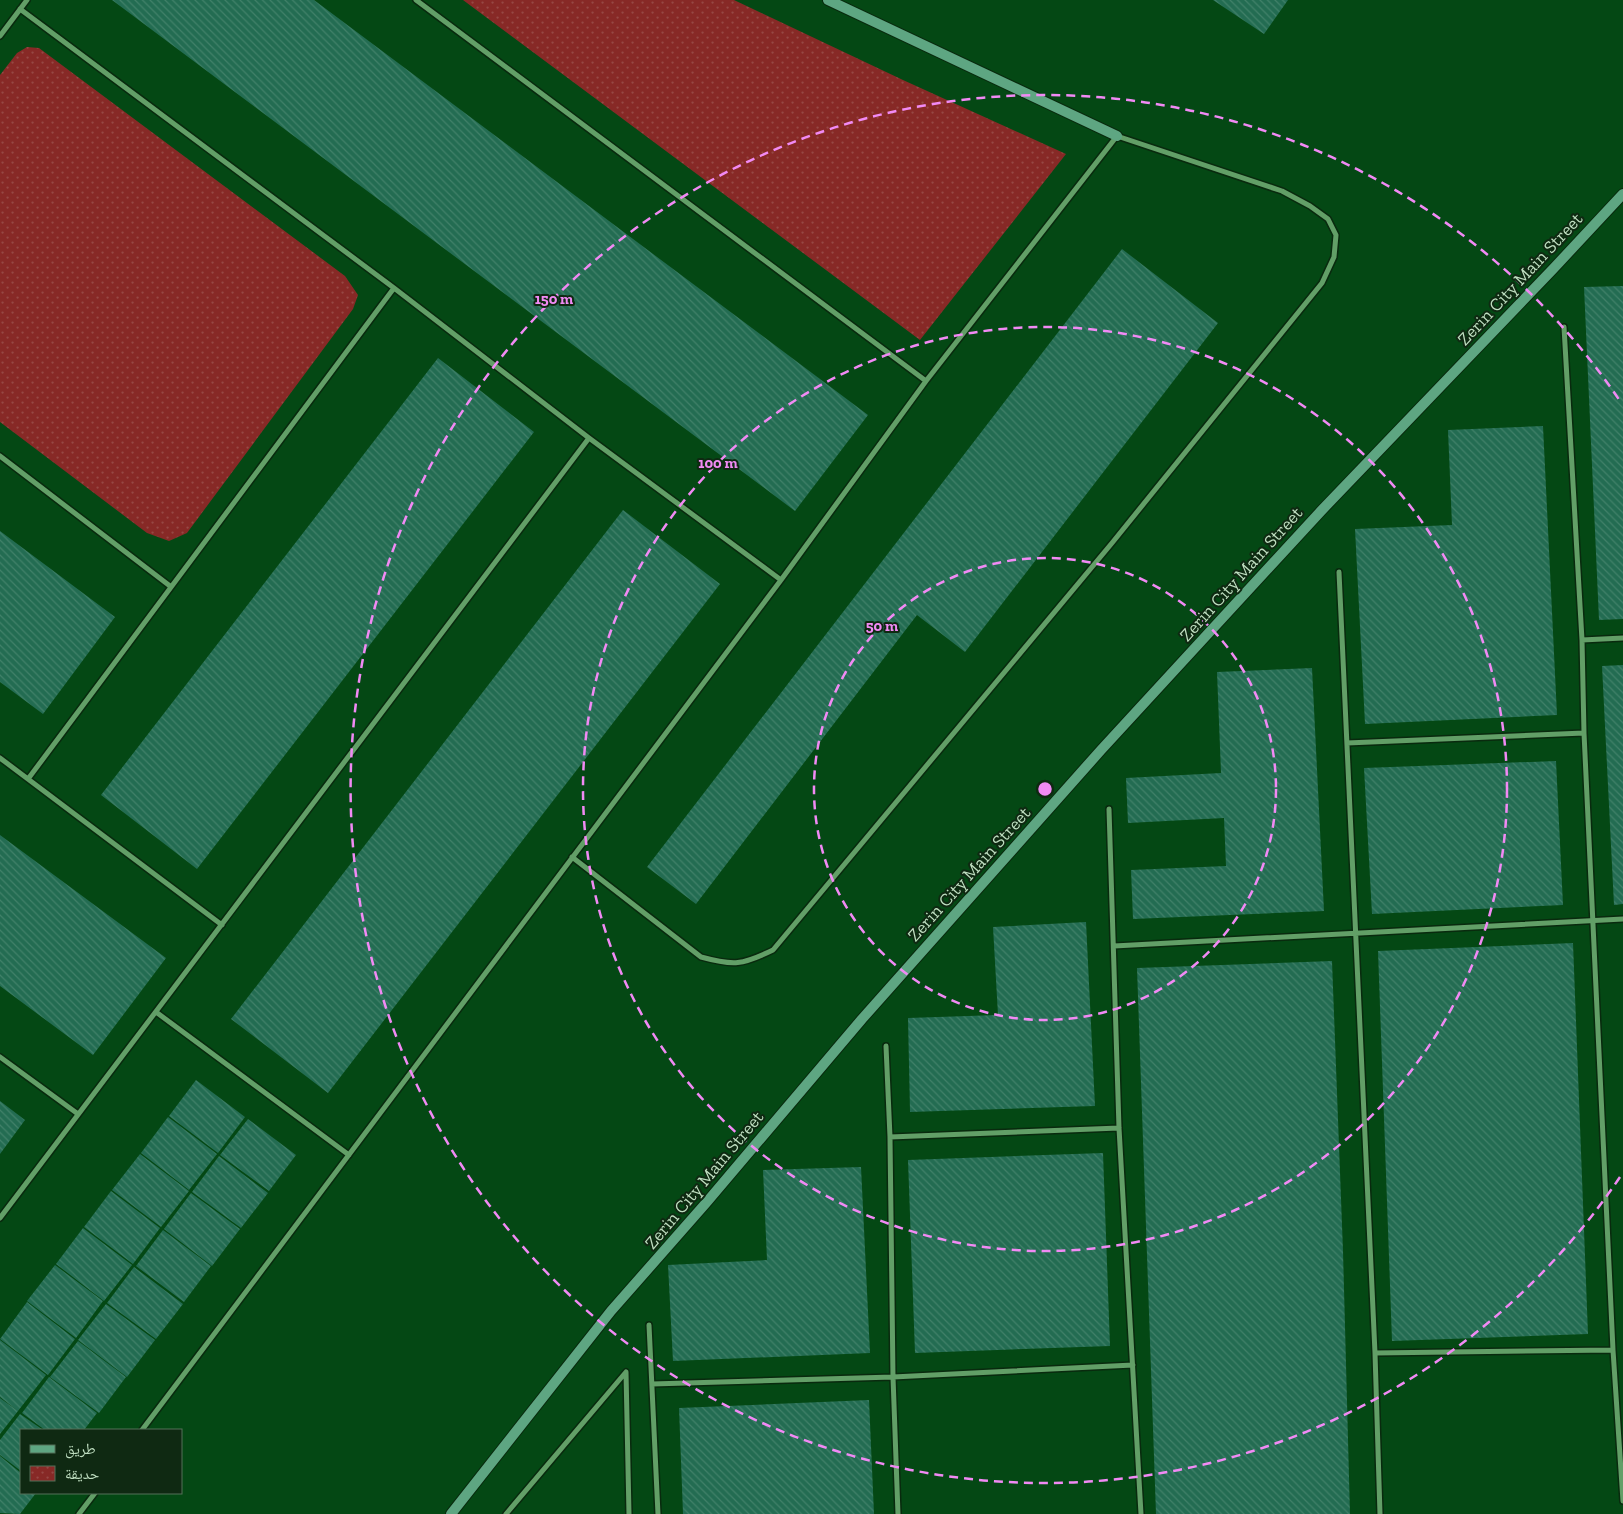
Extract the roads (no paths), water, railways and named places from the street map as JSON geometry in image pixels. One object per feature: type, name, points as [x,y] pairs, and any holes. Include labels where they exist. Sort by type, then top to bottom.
[{"type":"street","points":[[0,36],[27,0]]},
{"type":"street","points":[[416,0],[926,381]]},
{"type":"street","points":[[572,857],[701,957],[725,964],[750,961],[773,950],[1112,544],[1322,283],[1334,258],[1336,235],[1328,219],[1310,206],[1282,191],[1117,136],[828,0]]},
{"type":"street","points":[[20,8],[394,288],[589,438],[781,580]]},
{"type":"street","points":[[143,1429],[781,580],[926,381],[1117,136]]},
{"type":"street","name":"Zerin City Main Street","points":[[451,1514],[612,1311],[862,1019],[1101,750],[1314,518],[1623,194]]},
{"type":"street","points":[[28,779],[394,288]]},
{"type":"street","points":[[1564,327],[1582,640],[1584,733],[1613,1350],[1623,1501]]},
{"type":"street","points":[[0,1218],[589,438]]},
{"type":"street","points":[[0,456],[170,586]]},
{"type":"street","points":[[1339,572],[1375,1353],[1380,1514]]},
{"type":"street","points":[[1582,640],[1623,638]]},
{"type":"street","points":[[1347,742],[1584,733]]},
{"type":"street","points":[[0,758],[222,925]]},
{"type":"street","points":[[1109,809],[1119,1128],[1141,1514]]},
{"type":"street","points":[[1114,946],[1623,919]]},
{"type":"street","points":[[156,1012],[349,1154]]},
{"type":"street","points":[[886,1046],[890,1137],[893,1377],[898,1514]]},
{"type":"street","points":[[0,1057],[78,1114]]},
{"type":"street","points":[[890,1137],[1119,1128]]},
{"type":"street","points":[[649,1325],[658,1514]]},
{"type":"street","points":[[1375,1353],[1613,1350]]},
{"type":"street","points":[[652,1384],[893,1377],[1133,1366]]},
{"type":"street","points":[[506,1514],[626,1372],[629,1514]]},
{"type":"street","points":[[78,1514],[93,1494]]}]
